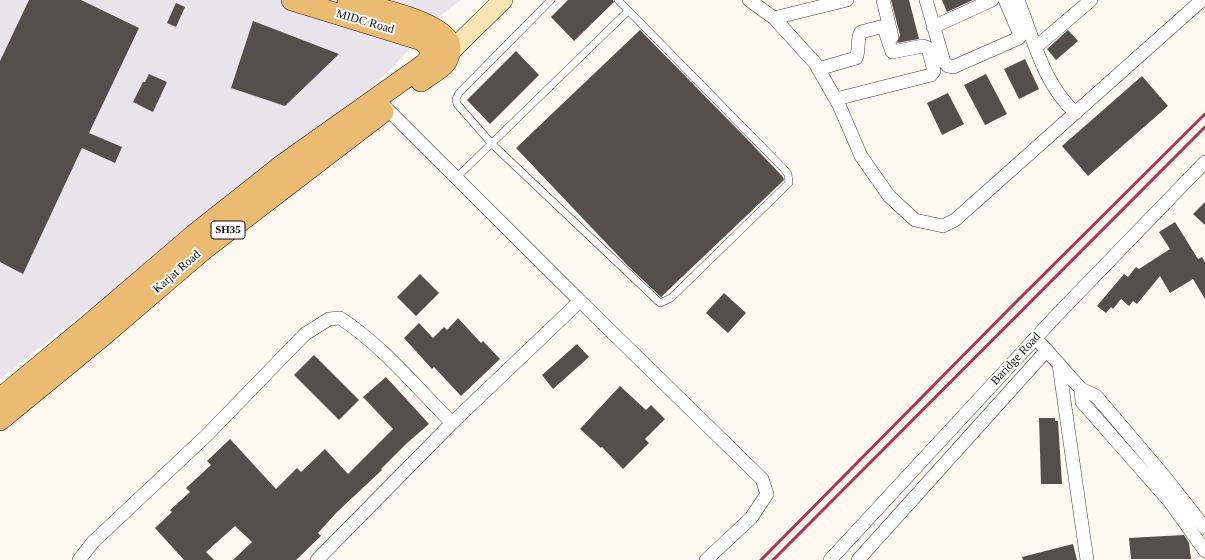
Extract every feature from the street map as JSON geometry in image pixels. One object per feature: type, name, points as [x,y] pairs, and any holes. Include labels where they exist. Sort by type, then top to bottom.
[{"type":"main road","name":"MIDC Road","points":[[292,0],[422,40],[429,46],[440,51],[441,32],[411,18],[348,0]]},
{"type":"main road","name":"Karjat Road","points":[[440,51],[488,0]]},
{"type":"main road","name":"Karjat Road","points":[[440,51],[503,0]]},
{"type":"main road","name":"Karjat Road","points":[[0,398],[89,325],[193,236],[284,164],[382,104],[444,63],[440,51]]},
{"type":"main road","name":"Karjat Road","points":[[0,420],[100,338],[204,248],[382,104]]},
{"type":"street","points":[[749,0],[774,18],[818,69],[836,99],[861,156],[889,196],[915,220],[943,226],[955,220],[1202,0]]},
{"type":"street","points":[[774,18],[846,0]]},
{"type":"street","points":[[883,0],[896,51]]},
{"type":"street","points":[[926,0],[944,62],[948,66],[953,67],[1019,38],[1020,35],[1005,0]]},
{"type":"street","points":[[933,27],[992,0]]},
{"type":"street","points":[[1018,0],[1036,46],[1057,92],[1068,106],[1076,113]]},
{"type":"street","points":[[1036,46],[1091,0]]},
{"type":"street","points":[[818,69],[856,58],[859,49],[858,37],[861,32],[880,27],[884,28],[887,34],[892,52],[925,46],[928,48],[934,73],[836,99]]},
{"type":"street","points":[[382,104],[762,479],[767,494],[752,518],[706,560]]},
{"type":"street","name":"Baridge Road","points":[[830,560],[1036,338],[1205,162]]},
{"type":"street","points":[[317,560],[452,423],[580,301]]},
{"type":"street","points":[[79,560],[93,542],[207,435],[305,334],[329,319],[340,318],[353,326],[392,361],[452,423]]},
{"type":"street","points":[[1036,338],[1081,390],[1096,396],[1165,477],[1205,528]]},
{"type":"street","points":[[858,560],[1047,350]]},
{"type":"street","points":[[1059,365],[1087,560]]},
{"type":"street","points":[[1081,390],[1082,402],[1170,502],[1205,551]]},
{"type":"lane","points":[[551,0],[459,93],[456,99],[457,104],[492,144],[657,301],[664,302],[789,183],[789,180],[784,169],[618,0]]},
{"type":"lane","points":[[456,178],[628,11]]},
{"type":"shaded area","points":[[0,0],[461,0],[441,15],[387,73],[222,211],[144,273],[83,313],[0,379]]},
{"type":"building","points":[[29,0],[81,0],[139,28],[89,133],[122,147],[115,163],[82,148],[23,274],[0,262],[0,61]]},
{"type":"building","points":[[568,0],[613,0],[614,2],[574,41],[551,17]]},
{"type":"building","points":[[891,0],[909,0],[919,39],[897,43],[900,35]]},
{"type":"building","points":[[942,0],[973,0],[947,12]]},
{"type":"building","points":[[176,3],[185,7],[176,27],[167,23]]},
{"type":"building","points":[[253,21],[339,54],[285,106],[231,88]]},
{"type":"building","points":[[640,30],[747,139],[783,177],[784,180],[661,297],[628,266],[516,148]]},
{"type":"building","points":[[1068,30],[1078,41],[1056,60],[1047,49]]},
{"type":"building","points":[[516,51],[539,75],[490,124],[467,100]]},
{"type":"building","points":[[1025,59],[1039,89],[1019,99],[1004,69]]},
{"type":"building","points":[[149,74],[167,82],[153,112],[133,102],[143,82],[145,82]]},
{"type":"building","points":[[986,74],[1007,114],[985,125],[964,85]]},
{"type":"building","points":[[1142,76],[1168,106],[1088,176],[1062,146]]},
{"type":"building","points":[[948,93],[964,124],[942,135],[927,103]]},
{"type":"building","points":[[1205,202],[1205,225],[1193,214]]},
{"type":"building","points":[[1175,222],[1198,259],[1202,257],[1205,262],[1205,299],[1193,279],[1170,293],[1160,276],[1137,304],[1133,301],[1129,306],[1121,299],[1113,309],[1111,307],[1106,313],[1097,306],[1124,274],[1128,277],[1136,267],[1139,269],[1170,249],[1159,232]]},
{"type":"building","points":[[420,274],[439,293],[416,316],[397,297]]},
{"type":"building","points":[[724,293],[746,313],[728,333],[706,313]]},
{"type":"building","points":[[458,318],[481,343],[483,341],[500,359],[461,396],[434,367],[432,369],[404,338],[419,323],[433,338],[444,327],[447,330]]},
{"type":"building","points":[[577,344],[589,357],[553,389],[542,375]]},
{"type":"building","points":[[314,355],[359,400],[339,420],[294,375]]},
{"type":"building","points":[[386,377],[429,424],[406,444],[381,469],[382,470],[337,512],[318,533],[321,536],[296,560],[233,560],[252,542],[235,526],[206,552],[214,560],[184,560],[155,528],[172,512],[170,510],[190,492],[186,488],[211,465],[207,461],[230,439],[276,489],[297,468],[301,472],[325,449],[348,474],[393,429],[363,397]]},
{"type":"building","points":[[620,386],[646,410],[651,405],[665,419],[645,439],[649,443],[623,469],[602,447],[601,448],[580,429]]},
{"type":"building","points":[[1039,418],[1055,418],[1055,421],[1058,421],[1062,484],[1041,484]]},
{"type":"building","points":[[1184,535],[1189,543],[1191,559],[1131,559],[1129,538]]},
{"type":"building","points":[[1073,544],[1077,560],[1023,560],[1022,557]]},
{"type":"railway","points":[[761,560],[1012,306],[1205,114]]},
{"type":"railway","points":[[773,560],[1205,127]]}]
